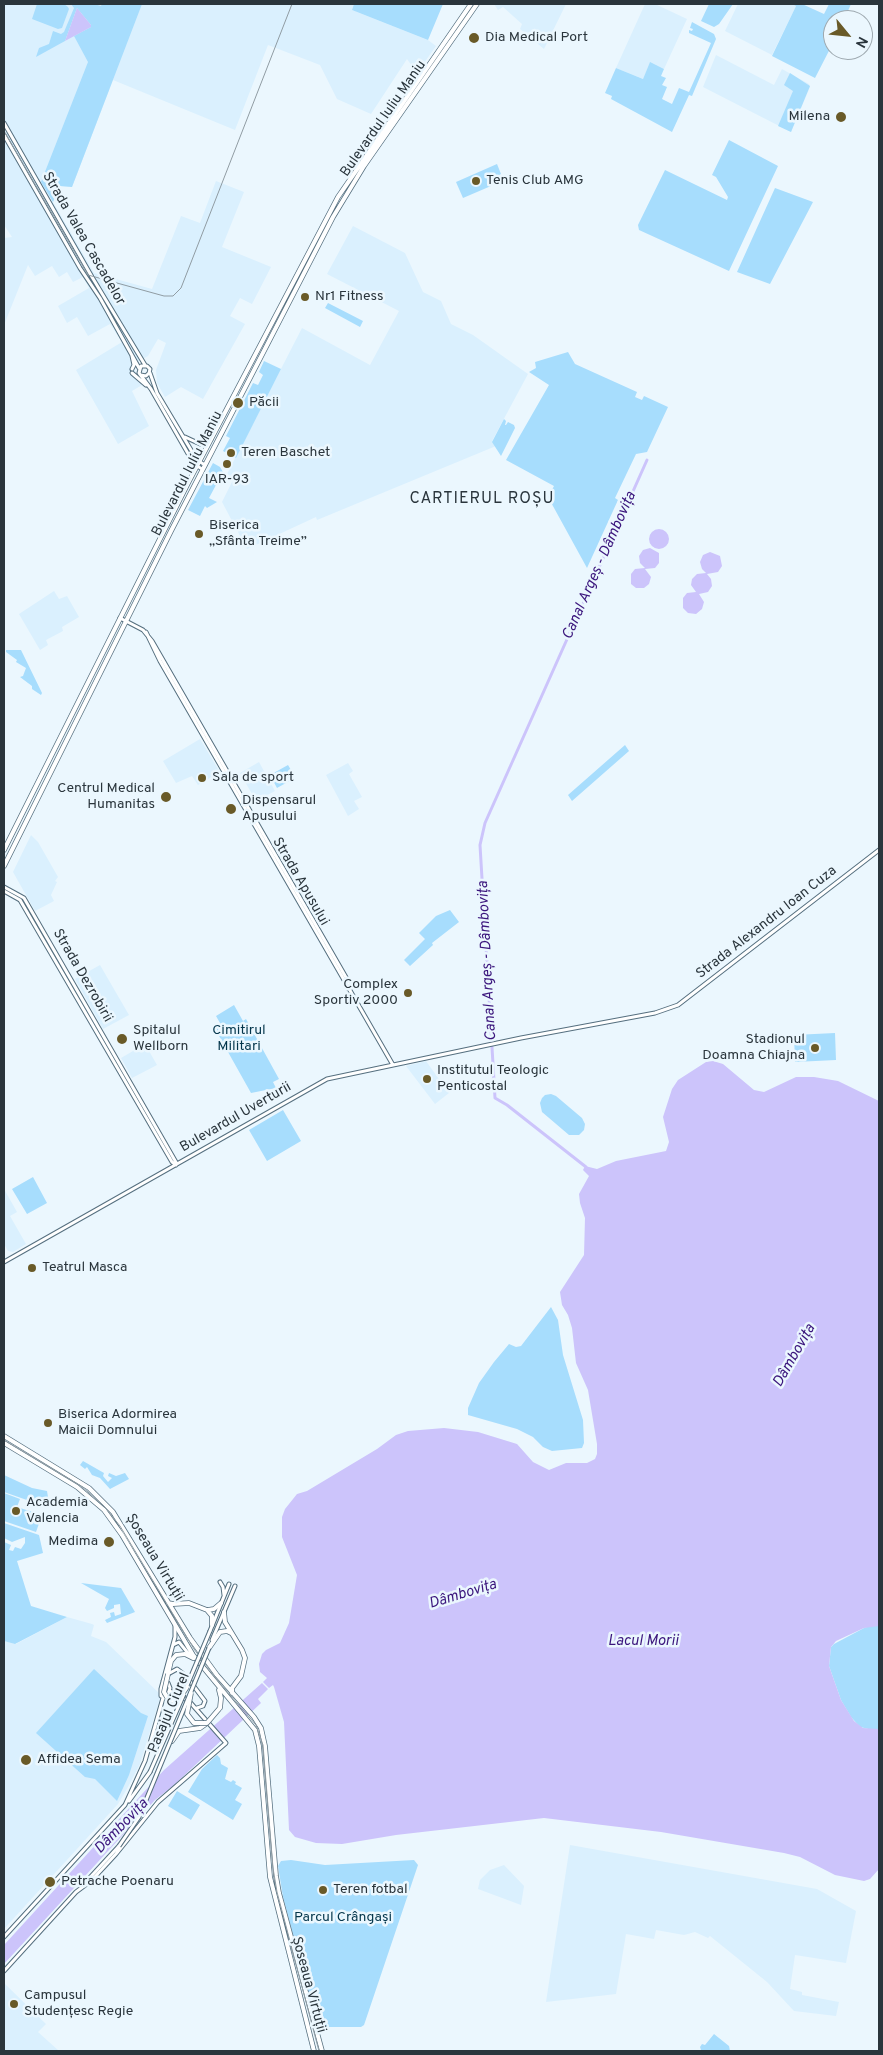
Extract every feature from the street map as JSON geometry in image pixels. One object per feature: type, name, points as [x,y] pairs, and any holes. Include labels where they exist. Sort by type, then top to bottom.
[{"type":"main road","name":"Bulevardul Iuliu Maniu","points":[[436,59],[471,4]]},
{"type":"main road","name":"Bulevardul Iuliu Maniu","points":[[4,850],[198,464],[340,193],[477,4]]},
{"type":"main road","name":"Strada Valea Cascadelor","points":[[4,124],[92,278],[145,365]]},
{"type":"main road","name":"Strada Valea Cascadelor","points":[[4,135],[80,268],[93,285],[131,350],[139,368]]},
{"type":"main road","points":[[12,150],[17,146]]},
{"type":"main road","name":"Bulevardul Iuliu Maniu","points":[[4,866],[125,620],[333,217],[362,165]]},
{"type":"main road","points":[[131,350],[134,364],[132,371],[151,389]]},
{"type":"main road","points":[[198,464],[154,387],[149,368],[145,365],[139,368],[198,464],[204,467]]},
{"type":"main road","points":[[142,375],[147,375],[150,372]]},
{"type":"main road","points":[[182,435],[192,442],[200,444],[213,438]]},
{"type":"main road","name":"Strada Apusului","points":[[120,618],[146,632],[337,963],[393,1065]]},
{"type":"main road","points":[[58,742],[64,745]]},
{"type":"main road","points":[[21,815],[27,818]]},
{"type":"main road","name":"Strada Alexandru Ioan Cuza","points":[[498,1043],[667,1009],[689,998],[879,850]]},
{"type":"main road","name":"Strada Apusului","points":[[277,861],[336,968],[350,987]]},
{"type":"main road","name":"Strada Dezrobirii","points":[[4,888],[24,898],[116,1061],[176,1160],[177,1165]]},
{"type":"main road","points":[[336,968],[337,963]]},
{"type":"main road","name":"Bulevardul Uverturii","points":[[4,1262],[322,1081],[498,1043]]},
{"type":"main road","name":"Șoseaua Virtuții","points":[[4,1436],[89,1488],[114,1512],[177,1618],[204,1658],[261,1728],[265,1741],[279,1893],[322,2051]]},
{"type":"main road","name":"Șoseaua Virtuții","points":[[4,1443],[77,1487],[104,1510],[122,1535],[192,1655],[232,1703],[248,1719],[256,1733],[259,1746],[270,1877],[314,2051]]},
{"type":"main road","points":[[207,1610],[214,1609],[222,1601],[224,1590],[220,1582]]},
{"type":"main road","name":"Pasajul Ciurel","points":[[125,1805],[150,1772],[229,1584]]},
{"type":"main road","name":"Pasajul Ciurel","points":[[76,1892],[119,1846],[132,1830],[139,1817],[235,1586]]},
{"type":"main road","points":[[168,1603],[189,1603],[207,1610],[212,1616],[212,1625]]},
{"type":"main road","points":[[177,1618],[177,1610],[182,1604]]},
{"type":"main road","points":[[224,1612],[226,1622],[245,1658],[241,1676],[232,1688],[232,1693]]},
{"type":"main road","points":[[4,1937],[125,1805],[145,1761],[163,1698],[161,1692],[175,1635],[175,1626]]},
{"type":"main road","points":[[209,1648],[220,1632],[226,1631],[233,1635]]},
{"type":"main road","points":[[172,1645],[179,1642],[192,1655]]},
{"type":"main road","points":[[187,1686],[179,1699],[168,1699],[164,1692],[171,1661],[177,1655],[186,1654],[196,1660]]},
{"type":"main road","points":[[168,1674],[177,1670],[186,1676],[205,1701],[203,1706],[196,1708]]},
{"type":"main road","points":[[221,1680],[228,1684],[236,1682]]},
{"type":"main road","points":[[163,1681],[169,1684],[170,1691],[163,1698]]},
{"type":"main road","points":[[217,1685],[221,1696],[220,1709]]},
{"type":"main road","points":[[4,1971],[76,1892],[92,1880],[116,1854],[158,1802],[225,1744],[226,1740],[186,1698],[170,1691]]},
{"type":"main road","points":[[191,1693],[187,1710],[188,1716],[197,1724],[207,1723]]},
{"type":"main road","points":[[169,1745],[179,1731],[200,1728],[226,1702],[232,1703]]},
{"type":"shaded area","points":[[4,4],[354,4],[352,10],[428,40],[436,46],[417,73],[407,59],[371,114],[337,99],[320,65],[268,45],[235,130],[113,80],[72,187],[60,186],[53,202],[94,273],[152,289],[181,216],[200,223],[216,181],[244,192],[222,247],[271,267],[252,304],[240,298],[230,316],[245,324],[203,399],[181,387],[165,397],[157,383],[156,370],[166,343],[158,339],[148,356],[132,365],[142,385],[132,391],[149,426],[118,444],[76,370],[122,342],[110,324],[88,336],[77,317],[67,323],[58,306],[89,288],[83,277],[73,282],[67,272],[59,277],[52,266],[35,276],[28,265],[4,325],[4,238],[12,237],[4,225]]},
{"type":"shaded area","points":[[494,4],[566,4],[544,49],[520,29],[522,24],[503,7],[498,10]]},
{"type":"shaded area","points":[[645,4],[655,4],[687,19],[664,69],[650,63],[643,79],[616,68]]},
{"type":"shaded area","points":[[738,4],[792,4],[796,6],[772,55],[725,31]]},
{"type":"shaded area","points":[[716,55],[774,85],[782,69],[809,84],[810,87],[791,132],[703,87]]},
{"type":"shaded area","points":[[353,226],[405,253],[423,292],[441,301],[451,324],[473,335],[528,374],[492,441],[496,446],[317,520],[316,517],[247,549],[222,502],[234,478],[227,474],[302,328],[370,365],[399,311],[327,274]]},
{"type":"shaded area","points":[[54,591],[59,599],[67,596],[79,617],[62,627],[63,631],[46,640],[48,645],[40,650],[19,614]]},
{"type":"shaded area","points":[[200,739],[220,772],[198,785],[192,776],[176,783],[163,761]]},
{"type":"shaded area","points":[[259,762],[275,791],[256,801],[240,773]]},
{"type":"shaded area","points":[[348,763],[353,771],[349,774],[362,797],[354,801],[359,809],[348,816],[326,775]]},
{"type":"shaded area","points":[[31,835],[38,842],[58,877],[51,895],[54,901],[35,911],[13,872]]},
{"type":"shaded area","points":[[100,965],[129,1015],[103,1029],[75,979]]},
{"type":"shaded area","points":[[145,1044],[157,1065],[132,1078],[121,1058]]},
{"type":"shaded area","name":"Institutul Teologic Penticostal","points":[[426,1061],[449,1093],[435,1104],[406,1066]]},
{"type":"shaded area","points":[[4,1189],[17,1212],[10,1216],[26,1244],[13,1252],[8,1251],[4,1244]]},
{"type":"shaded area","points":[[67,1617],[94,1625],[91,1636],[106,1642],[161,1695],[140,1764],[118,1804],[4,1929],[4,1641],[16,1644]]},
{"type":"shaded area","points":[[570,1845],[817,1889],[856,1911],[846,1963],[795,1955],[790,1989],[802,1992],[802,1995],[839,2002],[836,2016],[794,2011],[767,1982],[710,1936],[708,1938],[695,1932],[684,1935],[656,1930],[654,1939],[626,1934],[616,1994],[546,2002]]},
{"type":"shaded area","points":[[504,1865],[524,1886],[521,1905],[478,1889],[480,1880],[490,1870]]},
{"type":"shaded area","name":"Campusul Studențesc Regie","points":[[4,1983],[46,2024],[38,2032],[59,2051],[4,2051]]},
{"type":"green space","points":[[37,4],[64,4],[68,7],[69,9],[62,28],[58,29],[32,19]]},
{"type":"green space","points":[[71,4],[94,4],[101,6],[102,4],[142,4],[72,187],[60,186],[53,202],[41,182],[88,62],[74,36],[91,27],[91,25],[77,8],[65,41],[36,57],[39,48],[49,44],[53,31],[61,34],[64,32],[74,8]]},
{"type":"green space","points":[[354,4],[443,4],[428,40],[352,10]]},
{"type":"green space","points":[[709,4],[733,4],[719,24],[714,27],[701,21]]},
{"type":"green space","points":[[792,4],[802,4],[823,14],[824,60],[815,78],[772,56],[796,6]]},
{"type":"green space","points":[[829,4],[851,4],[848,10],[826,10]]},
{"type":"green space","points":[[692,22],[714,34],[716,39],[692,96],[689,95],[672,132],[611,99],[612,96],[605,93],[616,68],[643,79],[650,62],[664,69],[661,76],[666,78],[662,85],[667,87],[662,99],[672,104],[679,88],[689,92],[711,43],[689,33],[689,30],[692,31],[693,29],[690,28]]},
{"type":"green space","points":[[790,73],[810,86],[791,132],[778,126],[793,91],[784,85]]},
{"type":"green space","points":[[729,140],[778,166],[729,271],[639,230],[638,225],[665,170],[727,200],[728,197],[716,177],[712,175]]},
{"type":"green space","name":"Tenis Club AMG","points":[[497,164],[501,174],[494,178],[495,181],[490,183],[491,186],[463,198],[456,182]]},
{"type":"green space","points":[[775,188],[813,202],[770,284],[737,272]]},
{"type":"green space","points":[[328,303],[363,321],[360,327],[325,308]]},
{"type":"green space","points":[[568,352],[575,364],[637,392],[635,397],[642,400],[644,396],[668,407],[647,452],[636,454],[615,498],[618,500],[587,568],[548,497],[554,486],[506,460],[549,385],[529,372],[536,368],[535,362]]},
{"type":"green space","points":[[264,361],[281,369],[236,458],[223,451],[230,438],[226,436],[253,383],[258,385],[263,375],[259,372]]},
{"type":"green space","points":[[504,419],[506,421],[505,425],[508,422],[514,425],[515,428],[501,456],[492,442]]},
{"type":"green space","points":[[213,463],[220,467],[223,472],[209,498],[217,502],[207,508],[205,506],[200,516],[188,510]]},
{"type":"green space","points":[[6,650],[21,650],[42,693],[41,695],[20,677],[23,676],[26,668],[16,662],[17,660]]},
{"type":"green space","points":[[625,745],[629,751],[572,801],[568,795]]},
{"type":"green space","points":[[288,765],[294,775],[291,777],[293,779],[277,788],[270,775]]},
{"type":"green space","points":[[450,910],[459,922],[432,943],[433,945],[410,966],[404,960],[425,939],[419,933],[436,916]]},
{"type":"green space","name":"Cimitirul Militari","points":[[234,1005],[243,1021],[246,1019],[279,1079],[273,1082],[276,1088],[251,1093],[214,1027],[220,1023],[216,1016]]},
{"type":"green space","name":"Stadionul Doamna Chiajna","points":[[835,1033],[836,1060],[795,1062],[794,1035]]},
{"type":"green space","points":[[551,1094],[582,1118],[585,1124],[584,1130],[579,1135],[569,1135],[542,1112],[540,1103],[542,1098],[545,1095]]},
{"type":"green space","points":[[283,1110],[301,1141],[267,1161],[249,1130]]},
{"type":"green space","points":[[33,1177],[47,1203],[27,1214],[12,1189]]},
{"type":"green space","points":[[551,1307],[558,1320],[563,1355],[583,1420],[584,1443],[582,1448],[552,1451],[543,1447],[533,1437],[517,1429],[468,1415],[468,1408],[479,1383],[494,1362],[509,1344],[516,1347],[521,1346]]},
{"type":"green space","points":[[83,1461],[104,1473],[103,1476],[108,1482],[112,1478],[108,1476],[109,1473],[116,1476],[125,1473],[129,1479],[110,1489],[100,1478],[92,1475],[87,1467],[85,1469],[80,1465]]},
{"type":"green space","points":[[4,1475],[32,1488],[47,1491],[48,1497],[44,1506],[4,1492]]},
{"type":"green space","name":"Academia Valencia","points":[[4,1493],[20,1499],[17,1507],[42,1515],[36,1532],[4,1521]]},
{"type":"green space","points":[[4,1523],[39,1535],[43,1553],[17,1561],[31,1606],[67,1617],[15,1644],[4,1641],[4,1542],[11,1545],[9,1550],[13,1551],[15,1547],[21,1549],[25,1543],[25,1537],[12,1542],[4,1538]]},
{"type":"green space","points":[[81,1583],[121,1588],[135,1612],[107,1623],[105,1620],[111,1617],[110,1613],[114,1612],[115,1616],[121,1614],[120,1604],[114,1605],[114,1608],[107,1611],[105,1608],[109,1599]]},
{"type":"green space","points":[[873,1625],[879,1626],[879,1729],[873,1730],[860,1727],[851,1717],[841,1700],[829,1666],[831,1647],[834,1644]]},
{"type":"green space","points":[[94,1669],[141,1713],[148,1716],[129,1775],[117,1801],[95,1779],[85,1777],[36,1733]]},
{"type":"green space","points":[[217,1755],[220,1758],[221,1764],[228,1768],[225,1779],[231,1782],[233,1780],[236,1782],[235,1784],[242,1788],[235,1800],[242,1804],[233,1820],[188,1792],[202,1769]]},
{"type":"green space","points":[[177,1791],[200,1805],[191,1820],[168,1806]]},
{"type":"green space","name":"Parcul Crângași","points":[[291,1860],[325,1865],[414,1860],[418,1865],[364,2025],[361,2027],[321,2026],[320,2021],[316,2021],[283,1897],[278,1866],[281,1861]]},
{"type":"green space","points":[[714,2034],[729,2046],[730,2051],[701,2050],[702,2044],[705,2045]]},
{"type":"water","points":[[77,8],[91,27],[65,41]]},
{"type":"water","points":[[655,529],[663,529],[669,535],[669,543],[663,549],[655,549],[649,543],[649,535]]},
{"type":"water","points":[[650,548],[659,553],[659,563],[655,568],[645,569],[651,577],[649,584],[644,588],[636,588],[631,584],[631,574],[635,569],[645,568],[640,563],[639,556],[643,550]]},
{"type":"water","points":[[710,552],[720,556],[722,566],[718,572],[707,574],[711,579],[712,586],[708,592],[699,594],[704,602],[702,609],[696,614],[688,613],[683,608],[683,598],[687,593],[696,592],[691,585],[692,579],[697,574],[706,573],[702,569],[700,562],[703,555]]},
{"type":"water","name":"Lacul Morii","points":[[713,1061],[723,1064],[754,1090],[764,1092],[796,1077],[814,1077],[838,1081],[879,1101],[879,1626],[864,1628],[836,1641],[831,1647],[829,1666],[841,1700],[854,1721],[863,1728],[879,1729],[879,1869],[870,1879],[864,1881],[835,1875],[800,1857],[784,1853],[661,1832],[544,1818],[396,1835],[342,1844],[316,1843],[295,1837],[289,1830],[284,1722],[274,1687],[273,1685],[269,1688],[263,1682],[267,1678],[260,1672],[259,1664],[262,1654],[266,1650],[280,1643],[289,1623],[297,1575],[282,1537],[282,1517],[285,1509],[297,1494],[307,1491],[377,1449],[396,1435],[408,1431],[444,1428],[478,1432],[517,1444],[533,1462],[549,1470],[566,1463],[587,1463],[595,1459],[597,1444],[588,1390],[576,1363],[572,1328],[568,1315],[562,1305],[560,1292],[584,1255],[585,1218],[579,1194],[589,1176],[583,1170],[585,1166],[597,1169],[616,1161],[666,1151],[669,1142],[663,1117],[672,1089],[678,1080],[706,1062]]},
{"type":"water","name":"Dâmbovița","points":[[262,1683],[268,1689],[258,1699],[261,1703],[173,1786],[155,1800],[4,1964],[4,1945],[164,1770]]},
{"type":"waterway","name":"Canal Argeș - Dâmbovița","points":[[586,1167],[507,1105],[495,1098],[480,845],[485,823],[647,460]]},
{"type":"tram line","points":[[4,131],[88,275],[164,296],[173,296],[181,288],[292,4]]},
{"type":"tram line","points":[[4,1440],[81,1486],[104,1506],[120,1526],[194,1649],[218,1681],[256,1725],[263,1745],[273,1868],[277,1892],[319,2051]]},
{"type":"place","name":"Dia Medical Port","points":[[474,38]]},
{"type":"place","name":"Milena","points":[[841,117]]},
{"type":"place","name":"Tenis Club AMG","points":[[476,181]]},
{"type":"place","name":"Nr1 Fitness","points":[[305,297]]},
{"type":"place","name":"Păcii","points":[[238,403]]},
{"type":"place","name":"Teren Baschet","points":[[231,453]]},
{"type":"place","name":"IAR-93","points":[[227,464]]},
{"type":"place","name":"Biserica „Sfânta Treime”","points":[[199,534]]},
{"type":"place","name":"Sala de sport","points":[[202,778]]},
{"type":"place","name":"Centrul Medical Humanitas","points":[[166,797]]},
{"type":"place","name":"Dispensarul Apusului","points":[[231,809]]},
{"type":"place","name":"Complex Sportiv 2000","points":[[408,993]]},
{"type":"place","name":"Spitalul Wellborn","points":[[122,1039]]},
{"type":"place","name":"Stadionul Doamna Chiajna","points":[[815,1048]]},
{"type":"place","name":"Institutul Teologic Penticostal","points":[[427,1079]]},
{"type":"place","name":"Teatrul Masca","points":[[32,1268]]},
{"type":"place","name":"Biserica Adormirea Maicii Domnului","points":[[48,1423]]},
{"type":"place","name":"Academia Valencia","points":[[16,1511]]},
{"type":"place","name":"Medima","points":[[109,1542]]},
{"type":"place","name":"Affidea Sema","points":[[26,1760]]},
{"type":"place","name":"Petrache Poenaru","points":[[50,1882]]},
{"type":"place","name":"Teren fotbal","points":[[323,1890]]},
{"type":"place","name":"Campusul Studențesc Regie","points":[[14,2004]]},
{"type":"district","name":"CARTIERUL ROȘU","points":[[482,500]]}]
